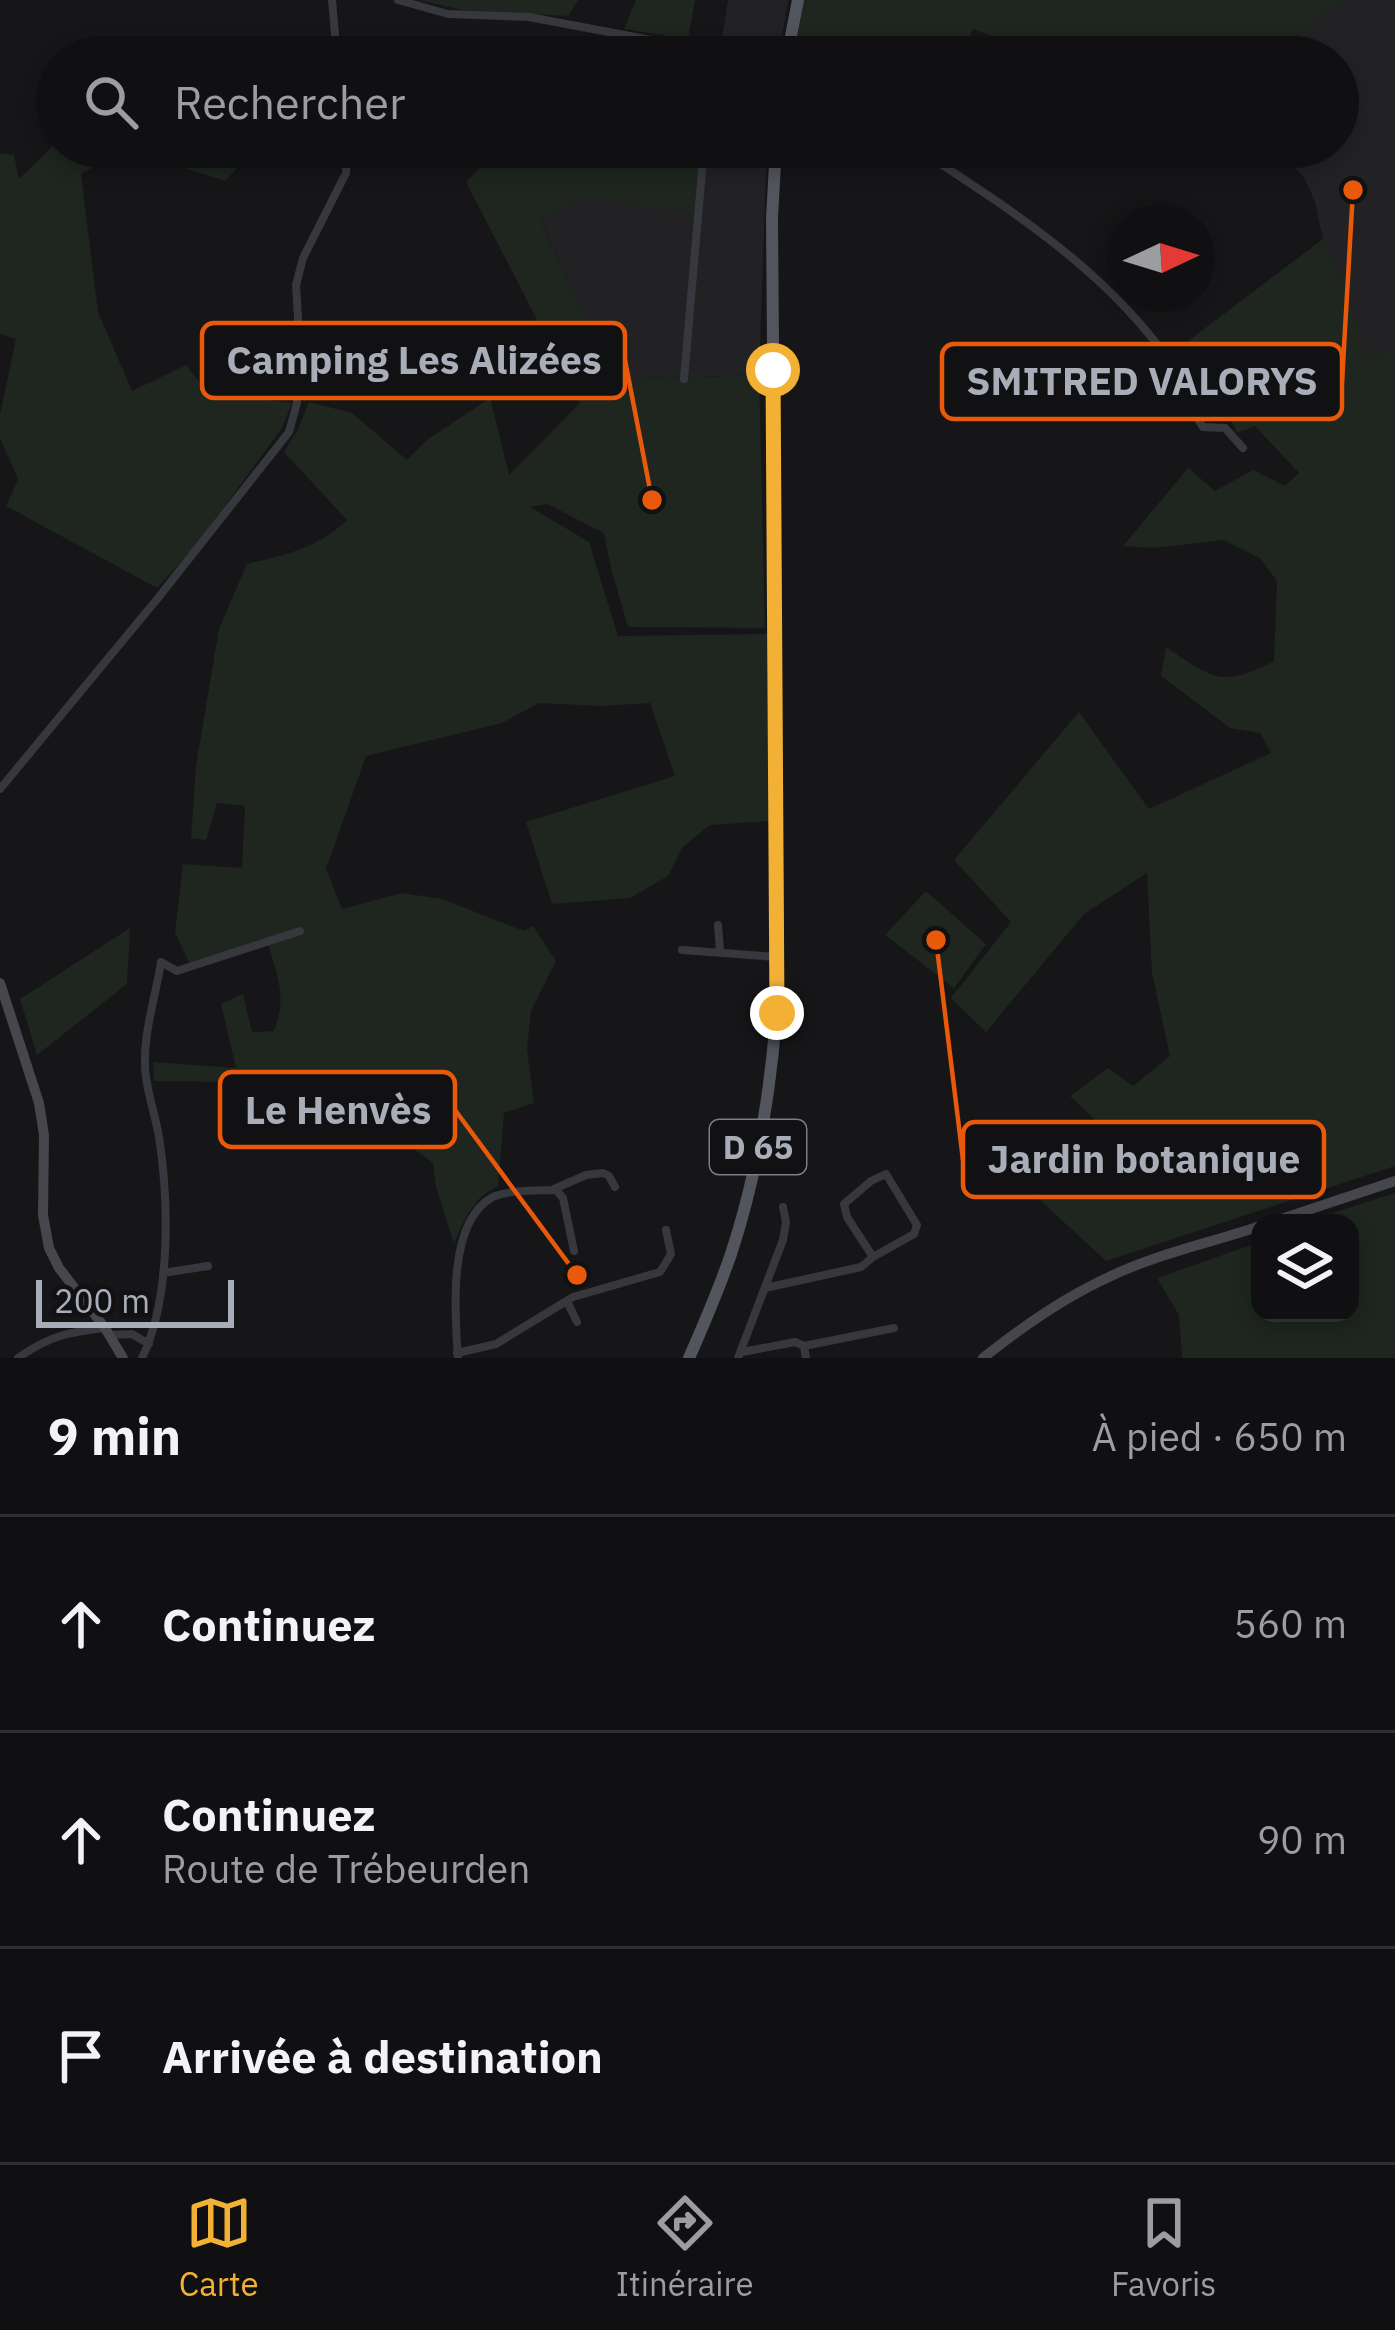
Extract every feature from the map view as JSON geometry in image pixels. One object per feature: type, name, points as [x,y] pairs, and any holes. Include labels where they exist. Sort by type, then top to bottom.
[{"type":"main road","points":[[792,36],[798,0]]},
{"type":"main road","name":"D 65","points":[[689,1358],[731,1254],[750,1184],[775,1047],[775,168]]},
{"type":"main road","points":[[0,983],[39,1103],[49,1248],[123,1358]]},
{"type":"main road","points":[[1296,1214],[1395,1181]]},
{"type":"main road","points":[[983,1358],[1023,1325],[1112,1275],[1251,1229]]},
{"type":"street","points":[[332,0],[335,36]]},
{"type":"street","points":[[398,0],[448,14],[530,17],[623,36]]},
{"type":"street","points":[[0,789],[289,432],[297,398],[296,285],[303,257],[346,168]]},
{"type":"street","points":[[684,379],[702,168]]},
{"type":"street","points":[[946,168],[1054,242],[1125,304],[1176,370],[1199,423],[1225,428],[1243,448]]},
{"type":"street","points":[[718,926],[720,951]]},
{"type":"street","points":[[142,1358],[155,1328],[163,1273],[161,1153],[145,1062],[161,962],[176,971],[300,932]]},
{"type":"street","points":[[682,950],[778,957]]},
{"type":"street","points":[[615,1187],[609,1176],[596,1173],[553,1190],[488,1199],[473,1217],[461,1246],[458,1356],[493,1345],[566,1300],[660,1272],[671,1254],[666,1231]]},
{"type":"street","points":[[765,1288],[861,1267],[917,1229],[886,1174],[871,1180],[844,1204],[847,1217],[873,1257]]},
{"type":"street","points":[[553,1190],[563,1198],[574,1251]]},
{"type":"street","points":[[739,1355],[782,1240],[783,1207]]},
{"type":"street","points":[[163,1273],[208,1266]]},
{"type":"street","points":[[566,1300],[577,1322]]},
{"type":"street","points":[[739,1355],[893,1328]]},
{"type":"street","points":[[18,1358],[57,1335],[132,1334],[149,1344]]},
{"type":"street","points":[[804,1346],[806,1358]]},
{"type":"shaded area","points":[[419,0],[578,0],[568,16],[462,10]]},
{"type":"shaded area","points":[[636,0],[695,0],[689,36],[624,29]]},
{"type":"shaded area","points":[[728,0],[788,0],[782,36],[722,36]]},
{"type":"shaded area","points":[[804,0],[1342,0],[1297,36],[992,36],[973,29],[969,36],[798,36]]},
{"type":"shaded area","points":[[1342,0],[1395,0],[1395,350],[1366,360],[1349,298],[1323,239],[1315,202],[1295,168],[1359,168],[1359,36],[1297,36]]},
{"type":"shaded area","points":[[0,153],[14,155],[19,179],[36,162],[36,168],[92,168],[81,174],[98,312],[132,391],[186,365],[208,393],[292,403],[282,428],[197,544],[157,588],[6,506],[18,479],[0,438],[0,415],[16,339],[0,334]]},
{"type":"shaded area","points":[[185,168],[237,168],[225,181]]},
{"type":"shaded area","points":[[479,168],[696,168],[693,213],[579,197],[541,221],[587,324],[618,329],[630,385],[641,379],[759,375],[765,628],[628,627],[604,533],[547,504],[530,507],[589,542],[618,636],[770,634],[770,821],[710,825],[683,847],[668,876],[630,898],[552,904],[526,822],[675,776],[650,703],[539,703],[502,723],[366,756],[326,869],[342,909],[402,893],[442,899],[524,931],[533,926],[556,961],[531,1011],[527,1049],[534,1103],[504,1113],[498,1187],[476,1203],[454,1244],[433,1163],[391,1132],[374,1127],[366,1114],[280,1115],[276,1128],[251,1117],[241,1082],[154,1081],[153,1062],[236,1068],[221,1004],[243,994],[252,1032],[274,1031],[278,1019],[280,988],[268,944],[191,967],[175,932],[183,864],[242,868],[245,806],[217,803],[206,840],[191,838],[196,766],[219,629],[247,564],[313,544],[347,520],[284,452],[309,402],[352,413],[407,460],[427,440],[490,398],[509,475],[580,403],[466,182]]},
{"type":"shaded area","points":[[696,168],[766,168],[759,375],[642,379],[630,386],[618,330],[587,325],[541,220],[579,196],[692,213]]},
{"type":"shaded area","points":[[1323,239],[1349,297],[1366,359],[1395,350],[1395,1166],[1106,1261],[1014,1176],[1026,1160],[1078,1184],[1111,1135],[1070,1096],[1108,1068],[1133,1086],[1170,1056],[1152,973],[1147,873],[1084,914],[986,1032],[951,998],[1011,922],[954,860],[1079,712],[1149,809],[1271,753],[1260,733],[1230,728],[1161,676],[1166,647],[1218,676],[1242,675],[1274,661],[1277,581],[1260,558],[1223,540],[1154,548],[1123,546],[1188,468],[1215,491],[1253,470],[1285,486],[1299,473],[1255,426],[1237,433],[1222,402],[1202,415],[1191,376],[1175,351]]},
{"type":"shaded area","points":[[926,891],[986,944],[954,988],[885,935]]},
{"type":"shaded area","points":[[130,928],[127,984],[37,1055],[20,999]]},
{"type":"shaded area","points":[[1395,1193],[1395,1358],[1182,1358],[1179,1315],[1157,1278],[1251,1245],[1251,1322],[1359,1322],[1359,1214],[1329,1214]]},
{"type":"place","name":"SMITRED VALORYS","points":[[1353,190]]},
{"type":"place","name":"Camping Les Alizées","points":[[652,500]]},
{"type":"place","name":"Jardin botanique","points":[[936,940]]},
{"type":"place","name":"Le Henvès","points":[[577,1275]]},
{"type":"route","points":[[773,370],[777,1013]]}]
